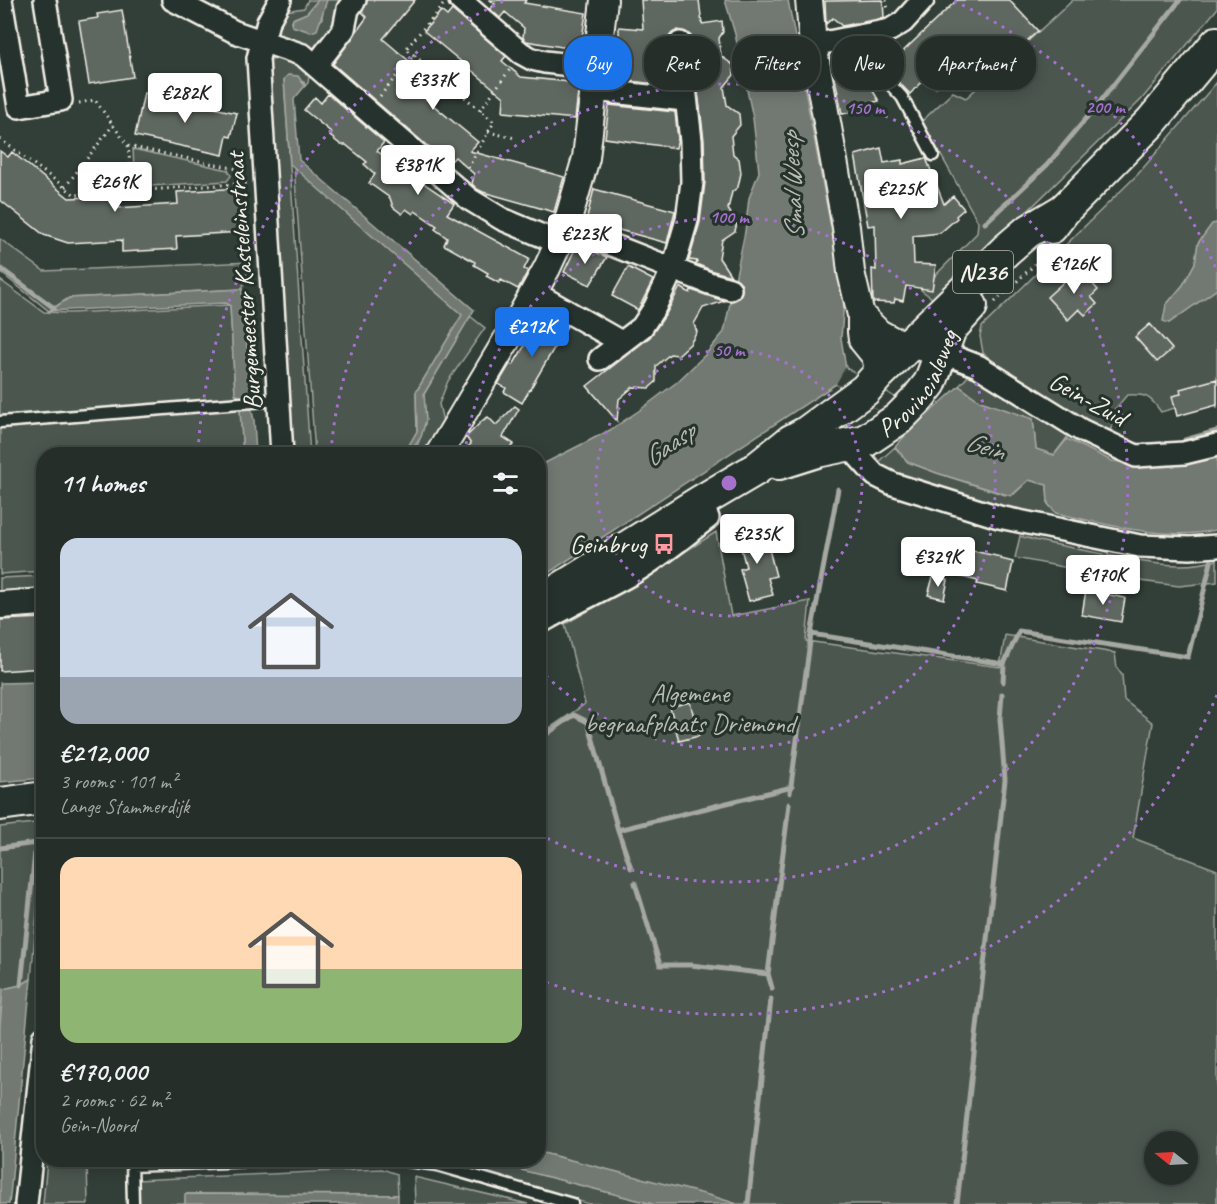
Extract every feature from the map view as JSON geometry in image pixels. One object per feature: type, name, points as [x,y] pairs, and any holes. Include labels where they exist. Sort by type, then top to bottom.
[{"type":"main road","name":"Provincialeweg","points":[[756,469],[865,441],[903,414],[930,383],[950,329],[960,317],[1039,243],[1064,210],[1151,122],[1217,43]]},
{"type":"main road","name":"Provincialeweg","points":[[546,599],[704,510],[791,441],[862,390],[1006,250],[1028,232],[1064,210]]},
{"type":"main road","points":[[0,804],[36,799]]},
{"type":"street","points":[[1,0],[19,107],[61,100],[45,0]]},
{"type":"street","points":[[173,0],[235,32],[303,55],[456,189],[502,219],[673,268],[709,284],[730,289]]},
{"type":"street","name":"Burgemeester Kasteleinstraat","points":[[280,0],[268,22],[258,57],[281,447]]},
{"type":"street","points":[[316,65],[345,29],[348,9],[355,0]]},
{"type":"street","points":[[460,0],[521,53],[532,59],[564,68]]},
{"type":"street","points":[[600,36],[604,0]]},
{"type":"street","points":[[809,0],[812,36]]},
{"type":"street","points":[[861,36],[890,30],[903,22],[922,0]]},
{"type":"street","points":[[820,84],[846,227],[851,272],[861,315],[862,340],[875,356],[842,434],[847,444],[875,475],[893,484],[999,517],[1140,546],[1190,549],[1217,546]]},
{"type":"street","points":[[632,88],[685,100]]},
{"type":"street","points":[[443,447],[518,321],[562,235],[586,158],[594,90]]},
{"type":"street","points":[[600,359],[642,327],[655,307],[673,268],[687,220],[692,182],[692,141],[684,90]]},
{"type":"street","points":[[533,292],[621,342]]},
{"type":"street","points":[[861,315],[879,333],[892,340],[941,352]]},
{"type":"street","name":"Gein-Zuid","points":[[941,352],[978,366],[1080,430],[1136,456],[1184,453],[1217,446]]},
{"type":"street","name":"Provincialeweg","points":[[546,619],[632,574],[668,551],[704,510]]},
{"type":"street","points":[[0,605],[36,603]]},
{"type":"street","points":[[26,1204],[36,1112]]},
{"type":"lane","points":[[895,90],[902,97],[933,155]]},
{"type":"lane","points":[[0,422],[278,400]]},
{"type":"lane","points":[[132,1167],[133,1204]]},
{"type":"lane","points":[[444,1167],[572,1204]]},
{"type":"path","points":[[443,80],[406,49],[448,0]]},
{"type":"path","points":[[480,110],[521,53]]},
{"type":"path","points":[[368,111],[414,56]]},
{"type":"path","points":[[456,189],[494,122],[460,93]]},
{"type":"path","points":[[61,100],[71,105],[95,100],[128,146],[133,190]]},
{"type":"path","points":[[65,187],[113,124]]},
{"type":"path","points":[[488,132],[515,138]]},
{"type":"path","points":[[0,139],[75,195],[265,182]]},
{"type":"path","points":[[128,146],[238,169],[239,183]]},
{"type":"green space","points":[[308,0],[318,0],[307,13],[294,18],[291,23],[292,26],[311,32],[322,19],[323,7],[327,0],[349,0],[319,47],[315,48],[299,47],[285,41],[277,29],[285,11],[304,8]]},
{"type":"green space","points":[[1073,0],[1217,0],[1217,9],[1141,100],[936,301],[921,290],[977,233],[978,222],[922,121],[953,92],[966,98],[975,90],[1036,90],[1036,36],[1034,36]]},
{"type":"green space","points":[[279,57],[310,68],[308,83],[305,86],[304,82],[284,80],[310,447],[291,447],[267,63]]},
{"type":"green space","points":[[1217,82],[1217,223],[1212,225],[1198,243],[1195,263],[1183,285],[1166,305],[1169,323],[1217,289],[1217,408],[1216,405],[1199,401],[1161,412],[1147,397],[1127,395],[1115,409],[1115,420],[1104,443],[1080,432],[983,353],[980,336],[982,327],[1138,174]]},
{"type":"green space","points":[[133,149],[228,170],[231,176],[227,181],[135,187]]},
{"type":"green space","points":[[294,166],[463,315],[416,392],[417,432],[408,447],[314,447]]},
{"type":"green space","points":[[0,239],[44,271],[251,262],[242,289],[69,298],[49,311],[0,272]]},
{"type":"green space","points":[[0,280],[44,312],[70,313],[230,305],[235,393],[240,409],[243,447],[36,447],[36,571],[0,574]]},
{"type":"green space","points":[[470,316],[485,328],[448,381],[439,404],[444,426],[431,447],[415,447],[425,423],[424,394]]},
{"type":"green space","points":[[972,372],[1069,435],[1054,455],[1036,449],[1033,419],[980,401],[959,386]]},
{"type":"green space","points":[[895,447],[908,462],[1005,495],[1014,494],[1029,480],[1047,485],[1048,504],[1056,513],[1088,520],[1033,521],[890,475],[877,463]]},
{"type":"green space","name":"Algemene begraafplaats Driemond","points":[[716,532],[731,616],[810,601],[806,641],[1000,667],[1005,635],[1115,653],[1117,668],[1122,675],[1124,700],[1153,723],[1133,838],[1217,870],[1217,1204],[737,1204],[546,1154],[546,731],[585,704],[565,624],[625,590]]},
{"type":"green space","points":[[1020,536],[1155,564],[1186,565],[1217,560],[1217,582],[1179,586],[1132,580],[1015,558]]},
{"type":"green space","points":[[36,576],[36,590],[0,594],[0,578]]},
{"type":"green space","points":[[36,823],[36,924],[31,979],[21,985],[3,989],[0,1025],[0,827]]},
{"type":"green space","points":[[46,1167],[87,1167],[88,1204],[43,1204]]},
{"type":"green space","points":[[464,1167],[510,1167],[653,1204],[589,1204]]},
{"type":"green space","points":[[382,1169],[397,1174],[398,1195],[186,1194],[185,1204],[136,1204],[136,1180]]},
{"type":"green space","points":[[414,1177],[528,1204],[415,1204]]},
{"type":"water","points":[[318,0],[327,0],[317,30],[311,32],[292,26],[293,19],[307,13]]},
{"type":"water","points":[[725,0],[788,0],[795,36],[735,36]]},
{"type":"water","points":[[288,75],[298,76],[305,86],[294,99],[299,160],[474,310],[424,394],[426,420],[421,437],[414,447],[408,447],[417,431],[416,392],[462,315],[290,164],[284,79]]},
{"type":"water","points":[[747,90],[805,90],[844,301],[841,338],[846,368],[926,416],[959,386],[980,401],[1033,419],[1036,449],[1054,455],[1067,439],[1112,461],[1139,464],[1217,453],[1217,530],[1177,534],[1156,533],[1096,522],[1056,513],[1048,504],[1047,485],[1029,480],[1011,496],[908,462],[895,447],[911,429],[836,384],[546,574],[546,462],[610,430],[640,410],[677,382],[705,355],[724,332],[745,232],[749,198],[759,172],[753,118]]},
{"type":"water","points":[[1217,223],[1217,289],[1169,323],[1163,321],[1166,305],[1183,285],[1195,263],[1198,243],[1212,224]]},
{"type":"water","points":[[242,289],[251,390],[249,396],[240,397],[235,393],[230,305],[226,303],[49,311],[69,298]]},
{"type":"water","points":[[251,407],[256,447],[243,447],[240,409]]},
{"type":"water","points":[[36,682],[36,779],[0,782],[0,683]]},
{"type":"water","points":[[31,979],[9,1204],[0,1204],[0,1025],[3,989],[21,985]]},
{"type":"water","points":[[546,1154],[737,1204],[653,1204],[510,1167],[546,1167]]},
{"type":"water","points":[[185,1194],[398,1195],[398,1204],[185,1204]]},
{"type":"pier","points":[[845,368],[926,417],[911,430],[896,421],[836,384]]},
{"type":"building","points":[[367,0],[415,0],[383,39],[415,66],[404,81],[478,142],[470,151],[564,177],[554,212],[477,189],[472,184],[474,174],[455,157],[448,164],[333,64],[367,17],[362,12]]},
{"type":"building","points":[[490,0],[526,0],[524,3],[586,13],[582,36],[564,36],[564,47],[526,41],[523,38],[524,28],[505,12],[500,18],[490,9],[495,4]]},
{"type":"building","points":[[641,0],[699,0],[702,24],[722,21],[723,32],[720,36],[691,36],[678,30],[670,36],[644,36],[644,83],[632,81],[632,36],[619,36],[619,27],[643,29]]},
{"type":"building","points":[[883,0],[884,18],[842,26],[833,18],[826,24],[825,1]]},
{"type":"building","points":[[957,0],[1009,0],[1038,31],[1032,36],[919,36]]},
{"type":"building","points":[[122,10],[133,77],[89,84],[79,21],[98,18],[97,14]]},
{"type":"building","points":[[452,10],[506,56],[502,61],[521,77],[564,81],[564,90],[578,90],[575,119],[503,112],[504,97],[424,31],[441,11],[447,16]]},
{"type":"building","points":[[916,39],[916,88],[910,94],[904,88],[904,50]]},
{"type":"building","points":[[720,47],[721,56],[732,64],[732,77],[724,87],[727,105],[739,114],[740,125],[731,136],[733,154],[739,159],[741,173],[738,187],[732,192],[728,209],[737,223],[735,231],[722,240],[719,258],[731,276],[696,264],[697,261],[689,260],[700,222],[705,182],[704,140],[698,90],[720,90]]},
{"type":"building","points":[[837,90],[872,90],[879,101],[861,105],[862,110],[842,114]]},
{"type":"building","points":[[144,93],[237,113],[231,137],[227,136],[223,155],[135,136]]},
{"type":"building","points":[[328,94],[384,142],[377,151],[454,204],[447,214],[529,259],[524,269],[528,271],[518,289],[501,280],[499,283],[486,276],[488,273],[474,265],[475,262],[444,245],[447,238],[435,229],[437,226],[415,211],[413,214],[406,209],[402,214],[393,207],[390,198],[369,183],[375,174],[364,164],[367,162],[346,145],[341,145],[330,136],[332,133],[304,110],[315,97],[321,103]]},
{"type":"building","points":[[609,105],[675,112],[678,139],[676,148],[605,138]]},
{"type":"building","points":[[881,148],[884,163],[902,160],[902,164],[926,158],[944,204],[953,196],[964,209],[940,233],[913,236],[914,264],[936,265],[932,290],[906,286],[903,301],[895,299],[894,303],[873,302],[872,269],[876,270],[875,225],[868,226],[855,155]]},
{"type":"building","points":[[0,151],[8,157],[12,152],[69,198],[115,196],[116,208],[178,204],[177,192],[240,188],[242,232],[176,236],[177,249],[122,252],[122,240],[68,243],[44,235],[0,200]]},
{"type":"building","points":[[594,189],[675,211],[667,243],[586,221]]},
{"type":"building","points":[[577,245],[607,257],[590,285],[564,272]]},
{"type":"building","points":[[628,267],[653,280],[638,310],[612,296]]},
{"type":"building","points":[[1079,268],[1098,290],[1091,297],[1097,304],[1085,315],[1079,309],[1068,320],[1047,297]]},
{"type":"building","points":[[680,287],[690,293],[691,290],[724,301],[703,308],[694,324],[697,332],[690,344],[678,355],[670,354],[656,366],[656,382],[649,388],[633,387],[619,399],[617,421],[587,386],[650,337],[666,314]]},
{"type":"building","points":[[547,314],[567,326],[522,403],[504,392],[506,388],[498,384],[510,364],[513,365],[543,315]]},
{"type":"building","points":[[1150,324],[1172,349],[1157,362],[1135,337]]},
{"type":"building","points":[[1217,379],[1217,405],[1177,416],[1172,396],[1181,394],[1180,389]]},
{"type":"building","points":[[515,406],[519,409],[503,437],[514,444],[511,447],[468,447],[471,444],[466,437],[483,420],[488,417],[496,425]]},
{"type":"building","points":[[764,530],[776,576],[768,578],[773,595],[749,601],[740,569],[746,567],[738,537]]},
{"type":"building","points":[[969,550],[1013,562],[1007,591],[977,584],[978,581],[950,574],[955,551],[968,553]]},
{"type":"building","points":[[933,577],[948,580],[944,599],[928,595]]},
{"type":"building","points":[[1086,590],[1125,598],[1121,622],[1082,615]]},
{"type":"building","points":[[36,618],[36,669],[0,671],[0,620]]},
{"type":"building","points":[[690,702],[699,736],[679,741],[670,707]]},
{"type":"waterway","points":[[985,223],[1047,165],[1180,0]]},
{"type":"waterway","points":[[0,268],[54,308]]},
{"type":"waterway","points":[[1185,440],[1217,431]]},
{"type":"waterway","points":[[790,793],[811,634],[838,489]]},
{"type":"waterway","points":[[1003,682],[1004,664],[1019,631],[1188,657],[1211,562]]},
{"type":"waterway","points":[[811,634],[1004,664]]},
{"type":"waterway","points":[[957,1204],[1005,780],[1000,719],[1002,694]]},
{"type":"waterway","points":[[546,734],[574,715],[588,722],[631,868]]},
{"type":"waterway","points":[[618,830],[792,787]]},
{"type":"waterway","points":[[772,988],[768,974],[789,804]]},
{"type":"waterway","points":[[0,848],[36,843],[21,985]]},
{"type":"waterway","points":[[635,883],[660,965],[691,965],[768,974]]},
{"type":"waterway","points":[[748,1204],[771,999]]},
{"type":"place","name":"Geinbrug","points":[[664,544]]},
{"type":"water label","name":"Smal Weesp","points":[[792,186]]},
{"type":"water label","name":"Gaasp","points":[[669,444]]},
{"type":"water label","name":"Gein","points":[[985,446]]}]
